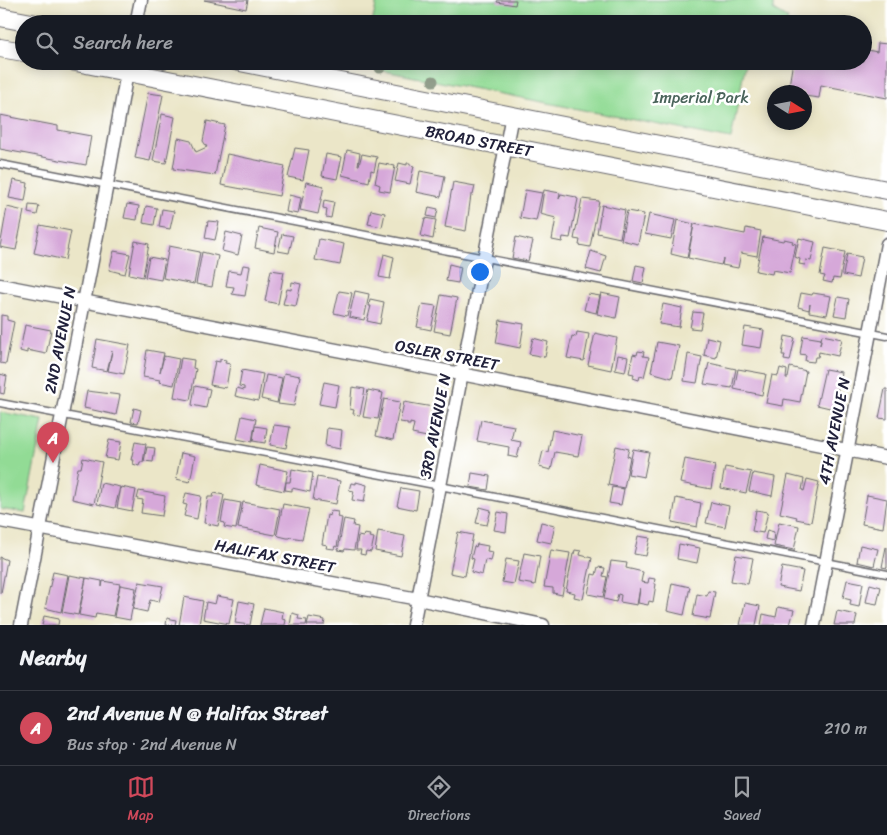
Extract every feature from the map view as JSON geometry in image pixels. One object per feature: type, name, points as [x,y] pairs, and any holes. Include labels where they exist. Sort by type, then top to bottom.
[{"type":"main road","points":[[0,17],[15,20]]},
{"type":"main road","points":[[0,48],[15,50]]},
{"type":"main road","name":"BROAD STREET","points":[[142,70],[506,146],[887,221]]},
{"type":"main road","name":"BROAD STREET","points":[[280,70],[887,190]]},
{"type":"street","points":[[138,15],[141,0]]},
{"type":"street","name":"2ND AVENUE N","points":[[21,625],[127,70]]},
{"type":"street","name":"3RD AVENUE N","points":[[413,625],[512,115]]},
{"type":"street","name":"4TH AVENUE N","points":[[814,625],[887,244]]},
{"type":"street","name":"OSLER STREET","points":[[0,286],[887,458]]},
{"type":"street","name":"HALIFAX STREET","points":[[0,521],[418,599],[543,625]]},
{"type":"lane","points":[[0,164],[887,336]]},
{"type":"lane","points":[[0,403],[440,486],[887,574]]},
{"type":"green space","points":[[377,0],[771,0],[773,2],[773,10],[781,15],[374,15]]},
{"type":"green space","name":"Imperial Park","points":[[379,70],[744,70],[731,139]]},
{"type":"green space","points":[[0,412],[43,420],[25,513],[0,509]]},
{"type":"building","points":[[204,0],[248,0],[246,9]]},
{"type":"building","points":[[498,0],[516,0],[515,5],[497,2]]},
{"type":"building","points":[[878,43],[887,44],[887,98],[821,85],[819,98],[812,97],[812,85],[789,85],[792,70],[872,70],[872,51],[877,52]]},
{"type":"building","points":[[148,93],[163,95],[150,161],[135,158]]},
{"type":"building","points":[[162,114],[175,117],[166,163],[153,161]]},
{"type":"building","points":[[0,115],[58,126],[58,130],[91,136],[86,165],[0,149]]},
{"type":"building","points":[[207,121],[225,125],[215,175],[173,169],[178,138],[191,141],[196,152],[207,147],[203,141]]},
{"type":"building","points":[[295,148],[309,150],[303,180],[288,177]]},
{"type":"building","points":[[347,150],[360,153],[358,165],[362,154],[377,157],[374,171],[371,170],[369,182],[342,175]]},
{"type":"building","points":[[227,154],[285,166],[279,196],[221,185]]},
{"type":"building","points":[[326,154],[342,157],[337,179],[322,176]]},
{"type":"building","points":[[379,163],[395,166],[390,192],[379,190],[380,185],[375,183]]},
{"type":"building","points":[[399,163],[407,165],[407,163],[410,163],[410,165],[414,166],[410,184],[395,181]]},
{"type":"building","points":[[420,171],[445,176],[441,197],[416,192]]},
{"type":"building","points":[[13,180],[28,183],[25,201],[9,198]]},
{"type":"building","points":[[306,182],[324,186],[318,214],[300,210]]},
{"type":"building","points":[[453,182],[475,186],[473,195],[471,195],[466,231],[445,227]]},
{"type":"building","points":[[525,190],[542,193],[536,221],[520,218]]},
{"type":"building","points":[[544,190],[560,193],[559,199],[561,194],[578,199],[570,238],[563,237],[562,242],[552,240],[556,218],[540,214]]},
{"type":"building","points":[[289,195],[301,198],[298,214],[286,212]]},
{"type":"building","points":[[582,199],[599,201],[590,247],[579,245],[580,240],[574,239]]},
{"type":"building","points":[[324,200],[334,202],[331,218],[326,217],[327,209],[323,208]]},
{"type":"building","points":[[127,204],[139,206],[137,220],[124,218]]},
{"type":"building","points":[[29,205],[39,206],[37,215],[28,213]]},
{"type":"building","points":[[602,205],[625,210],[620,238],[597,233]]},
{"type":"building","points":[[146,206],[157,208],[154,225],[143,223]]},
{"type":"building","points":[[7,207],[24,211],[16,250],[0,247]]},
{"type":"building","points":[[429,207],[438,209],[436,218],[427,216]]},
{"type":"building","points":[[162,209],[174,211],[170,229],[159,227]]},
{"type":"building","points":[[371,210],[385,213],[382,227],[368,224]]},
{"type":"building","points":[[627,211],[644,214],[638,244],[621,240]]},
{"type":"building","points":[[649,214],[675,220],[671,239],[645,234]]},
{"type":"building","points":[[425,218],[436,220],[433,239],[421,236]]},
{"type":"building","points":[[677,220],[694,224],[687,258],[671,254]]},
{"type":"building","points":[[208,221],[219,222],[215,240],[205,238]]},
{"type":"building","points":[[694,224],[745,234],[746,228],[761,231],[757,256],[741,253],[738,268],[722,265],[723,259],[721,265],[688,258]]},
{"type":"building","points":[[40,225],[71,231],[65,260],[34,253]]},
{"type":"building","points":[[259,228],[278,232],[274,252],[255,248]]},
{"type":"building","points":[[226,232],[242,236],[238,255],[222,251]]},
{"type":"building","points":[[282,234],[293,236],[289,253],[278,251]]},
{"type":"building","points":[[516,237],[533,241],[528,261],[512,258]]},
{"type":"building","points":[[763,237],[783,241],[784,239],[793,241],[792,243],[796,244],[790,273],[773,270],[772,274],[756,271]]},
{"type":"building","points":[[799,238],[815,242],[811,261],[806,260],[805,265],[799,264],[800,259],[795,257]]},
{"type":"building","points":[[319,239],[344,244],[340,265],[315,260]]},
{"type":"building","points":[[135,241],[149,244],[143,277],[129,274]]},
{"type":"building","points":[[169,246],[200,252],[194,284],[163,278]]},
{"type":"building","points":[[825,248],[845,252],[840,279],[833,278],[832,283],[823,281],[825,276],[820,275]]},
{"type":"building","points":[[114,251],[130,254],[125,274],[109,270]]},
{"type":"building","points":[[591,251],[606,256],[601,273],[586,269]]},
{"type":"building","points":[[202,252],[218,256],[212,287],[196,284]]},
{"type":"building","points":[[384,254],[394,257],[390,279],[379,277]]},
{"type":"building","points":[[847,254],[862,257],[858,278],[843,275]]},
{"type":"building","points":[[149,257],[165,260],[161,280],[145,277]]},
{"type":"building","points":[[449,264],[461,267],[458,283],[446,281]]},
{"type":"building","points":[[243,265],[250,266],[245,296],[232,294],[234,287],[226,286],[229,271],[241,273]]},
{"type":"building","points":[[636,265],[646,267],[643,283],[633,281]]},
{"type":"building","points":[[271,270],[284,272],[278,304],[265,301]]},
{"type":"building","points":[[292,282],[301,284],[296,306],[283,304],[287,289],[291,290]]},
{"type":"building","points":[[339,291],[352,293],[347,316],[334,313]]},
{"type":"building","points":[[355,291],[369,294],[364,320],[349,317]]},
{"type":"building","points":[[601,293],[620,297],[616,318],[597,314]]},
{"type":"building","points":[[801,293],[831,296],[827,315],[809,312],[810,304],[809,310],[798,307]]},
{"type":"building","points":[[588,294],[600,296],[596,313],[584,310]]},
{"type":"building","points":[[441,295],[457,298],[450,334],[434,331]]},
{"type":"building","points":[[838,297],[849,299],[846,317],[834,315]]},
{"type":"building","points":[[370,299],[384,302],[380,324],[367,321],[371,306],[369,306]]},
{"type":"building","points":[[422,304],[436,306],[431,330],[417,327]]},
{"type":"building","points":[[663,304],[682,308],[679,327],[659,324]]},
{"type":"building","points":[[693,312],[703,313],[700,329],[690,328]]},
{"type":"building","points":[[1,315],[7,316],[7,320],[14,322],[6,364],[0,363]]},
{"type":"building","points":[[500,320],[524,324],[520,348],[496,343]]},
{"type":"building","points":[[25,325],[51,330],[46,354],[27,350],[27,353],[20,351]]},
{"type":"building","points":[[745,327],[764,330],[761,348],[742,345]]},
{"type":"building","points":[[577,332],[589,334],[584,361],[567,358],[572,336],[576,337]]},
{"type":"building","points":[[595,333],[617,338],[611,370],[588,365]]},
{"type":"building","points":[[822,335],[842,339],[838,356],[819,352],[814,362],[805,361],[806,355],[800,354],[803,336],[821,339],[820,345]]},
{"type":"building","points":[[785,336],[795,338],[790,361],[784,360],[785,355],[782,355]]},
{"type":"building","points":[[707,337],[720,340],[716,358],[704,355]]},
{"type":"building","points":[[533,338],[548,342],[545,357],[529,354]]},
{"type":"building","points":[[97,339],[130,345],[124,374],[108,371],[112,351],[107,371],[92,368]]},
{"type":"building","points":[[657,342],[679,346],[672,378],[651,372]]},
{"type":"building","points":[[147,350],[164,353],[160,372],[164,356],[179,359],[174,385],[143,377]]},
{"type":"building","points":[[638,351],[644,352],[643,356],[649,357],[644,377],[640,376],[639,380],[633,378],[634,374],[629,373],[633,354],[637,355]]},
{"type":"building","points":[[688,354],[702,357],[697,383],[684,381]]},
{"type":"building","points":[[618,355],[628,357],[625,372],[615,370]]},
{"type":"building","points":[[181,358],[194,360],[193,368],[196,369],[190,400],[174,397]]},
{"type":"building","points":[[220,359],[226,360],[225,363],[230,364],[226,388],[210,385],[215,361],[220,362]]},
{"type":"building","points":[[709,363],[736,369],[732,388],[704,384]]},
{"type":"building","points":[[790,367],[806,371],[800,402],[784,399],[783,406],[766,403],[772,375],[778,376],[780,368],[787,370],[786,378],[788,378]]},
{"type":"building","points":[[738,369],[766,374],[762,395],[734,389]]},
{"type":"building","points":[[825,369],[841,372],[834,409],[817,405]]},
{"type":"building","points":[[242,370],[263,374],[258,401],[235,396],[237,388],[244,390],[244,387],[239,386]]},
{"type":"building","points":[[284,373],[300,376],[294,406],[278,404]]},
{"type":"building","points":[[0,374],[7,376],[4,394],[0,393]]},
{"type":"building","points":[[266,375],[282,378],[277,403],[261,399]]},
{"type":"building","points":[[324,382],[339,385],[335,407],[319,404]]},
{"type":"building","points":[[195,386],[210,389],[206,408],[192,405]]},
{"type":"building","points":[[352,387],[365,389],[360,415],[353,414],[354,410],[350,409]]},
{"type":"building","points":[[885,389],[887,389],[887,419],[879,418]]},
{"type":"building","points":[[368,390],[383,393],[378,419],[363,417]]},
{"type":"building","points":[[87,391],[120,395],[116,415],[84,408]]},
{"type":"building","points":[[384,399],[400,402],[393,440],[376,436]]},
{"type":"building","points":[[404,402],[433,407],[431,419],[436,420],[435,427],[429,426],[427,437],[412,434],[414,424],[410,423],[410,425],[407,425],[407,423],[400,422]]},
{"type":"building","points":[[134,408],[141,410],[138,423],[131,422]]},
{"type":"building","points":[[242,416],[256,419],[252,442],[237,439]]},
{"type":"building","points":[[481,420],[514,426],[511,440],[521,442],[517,458],[508,456],[509,447],[477,441]]},
{"type":"building","points":[[274,425],[290,427],[286,448],[270,445]]},
{"type":"building","points":[[255,426],[267,428],[265,443],[253,441]]},
{"type":"building","points":[[327,428],[342,430],[340,449],[325,446]]},
{"type":"building","points":[[552,430],[582,436],[578,456],[555,452],[551,470],[539,467],[543,451],[548,452]]},
{"type":"building","points":[[109,440],[121,442],[118,460],[105,458]]},
{"type":"building","points":[[135,442],[146,444],[143,462],[140,462],[139,466],[133,464],[134,460],[131,460]]},
{"type":"building","points":[[616,446],[629,449],[627,456],[630,457],[624,488],[608,485]]},
{"type":"building","points":[[147,447],[155,448],[153,462],[144,461]]},
{"type":"building","points":[[633,449],[649,452],[644,477],[628,474]]},
{"type":"building","points":[[181,453],[195,456],[190,482],[176,479]]},
{"type":"building","points":[[83,458],[102,462],[94,504],[72,499],[78,468],[81,468]]},
{"type":"building","points":[[685,459],[715,465],[711,489],[680,483]]},
{"type":"building","points":[[260,465],[288,471],[284,491],[256,485]]},
{"type":"building","points":[[725,467],[751,472],[746,493],[721,488]]},
{"type":"building","points":[[292,469],[313,473],[310,492],[292,488],[292,491],[285,490],[286,482],[290,482]]},
{"type":"building","points":[[472,473],[490,476],[488,490],[470,487]]},
{"type":"building","points":[[753,473],[775,477],[772,496],[749,491]]},
{"type":"building","points":[[788,475],[804,479],[802,490],[804,491],[807,479],[819,482],[811,522],[780,513]]},
{"type":"building","points":[[317,477],[340,481],[336,504],[313,500]]},
{"type":"building","points":[[356,482],[367,485],[364,502],[352,500],[354,491],[349,490],[351,483],[356,484]]},
{"type":"building","points":[[101,483],[120,487],[115,508],[97,504]]},
{"type":"building","points":[[121,487],[136,490],[132,511],[117,508]]},
{"type":"building","points":[[612,487],[624,489],[621,505],[609,503]]},
{"type":"building","points":[[401,488],[419,491],[416,510],[397,506]]},
{"type":"building","points":[[139,491],[165,496],[162,516],[141,513],[143,500],[137,499]]},
{"type":"building","points":[[186,493],[201,496],[197,519],[184,516],[187,505],[183,504]]},
{"type":"building","points":[[214,493],[224,495],[218,526],[204,523],[208,497],[213,497]]},
{"type":"building","points":[[867,495],[887,499],[883,528],[862,524]]},
{"type":"building","points":[[676,498],[701,503],[697,527],[672,522]]},
{"type":"building","points":[[225,500],[241,503],[236,529],[224,527],[225,523],[221,522]]},
{"type":"building","points":[[243,502],[280,509],[275,535],[238,528]]},
{"type":"building","points":[[711,502],[729,506],[725,527],[706,523]]},
{"type":"building","points":[[283,504],[309,509],[302,539],[287,538],[277,534]]},
{"type":"building","points":[[480,507],[491,510],[487,525],[476,523]]},
{"type":"building","points":[[756,510],[768,512],[763,533],[752,531]]},
{"type":"building","points":[[331,511],[338,512],[337,517],[342,518],[337,547],[335,546],[334,549],[326,548],[327,545],[322,544],[327,515],[330,516]]},
{"type":"building","points":[[498,512],[508,514],[506,532],[494,530]]},
{"type":"building","points":[[344,519],[354,521],[353,526],[358,527],[354,550],[338,550]]},
{"type":"building","points":[[541,522],[555,525],[551,543],[537,540]]},
{"type":"building","points":[[779,522],[799,526],[794,550],[774,546]]},
{"type":"building","points":[[767,530],[774,532],[773,541],[765,539]]},
{"type":"building","points":[[378,531],[405,536],[401,556],[375,551]]},
{"type":"building","points":[[458,532],[473,535],[465,576],[450,573]]},
{"type":"building","points":[[364,534],[374,538],[371,552],[366,551],[365,555],[360,554],[361,550],[356,550],[358,536],[363,537]]},
{"type":"building","points":[[638,536],[650,538],[646,556],[634,554]]},
{"type":"building","points":[[477,544],[488,546],[487,551],[493,552],[491,561],[485,560],[482,575],[471,572],[474,559],[471,558],[474,546],[476,547]]},
{"type":"building","points":[[679,544],[700,548],[697,563],[677,559]]},
{"type":"building","points":[[860,545],[878,549],[874,566],[857,562]]},
{"type":"building","points":[[887,547],[887,568],[882,567]]},
{"type":"building","points":[[551,550],[570,553],[562,595],[553,593],[553,588],[544,587]]},
{"type":"building","points":[[575,550],[581,551],[580,555],[592,558],[583,599],[574,597],[575,593],[566,591]]},
{"type":"building","points":[[524,553],[540,556],[535,585],[518,582]]},
{"type":"building","points":[[736,555],[753,558],[748,584],[731,581]]},
{"type":"building","points":[[0,557],[7,560],[1,593],[0,593]]},
{"type":"building","points":[[506,559],[519,561],[514,584],[502,582]]},
{"type":"building","points":[[611,561],[627,563],[626,568],[643,572],[641,582],[648,583],[649,578],[655,579],[653,602],[649,601],[648,605],[638,603],[640,588],[637,605],[620,602],[621,595],[618,594],[616,602],[604,599]]},
{"type":"building","points":[[598,567],[605,568],[603,576],[607,577],[603,597],[588,594],[592,574],[596,575]]},
{"type":"building","points":[[782,567],[803,571],[799,591],[778,587]]},
{"type":"building","points":[[53,572],[68,575],[61,612],[45,608]]},
{"type":"building","points":[[69,575],[86,578],[78,615],[62,612]]},
{"type":"building","points":[[86,578],[102,581],[102,587],[103,581],[120,584],[113,616],[96,613],[95,618],[79,615]]},
{"type":"building","points":[[847,580],[863,583],[859,607],[850,605],[851,600],[843,598]]},
{"type":"building","points":[[139,582],[163,586],[159,602],[150,600],[147,612],[133,609]]},
{"type":"building","points":[[672,583],[690,587],[684,615],[667,611]]},
{"type":"building","points":[[870,584],[881,587],[877,604],[866,602]]},
{"type":"building","points":[[120,585],[136,588],[130,620],[114,617]]},
{"type":"building","points":[[708,591],[715,592],[710,619],[693,616],[697,594],[707,596]]},
{"type":"building","points":[[217,596],[234,599],[229,624],[203,619],[206,602],[215,604]]},
{"type":"building","points":[[184,597],[203,601],[199,625],[179,625]]},
{"type":"building","points":[[239,601],[254,604],[250,625],[235,623]]},
{"type":"building","points":[[745,603],[760,606],[756,625],[740,625]]},
{"type":"building","points":[[778,607],[794,610],[790,625],[761,625],[763,614],[776,617]]},
{"type":"building","points":[[264,608],[283,612],[282,619],[286,620],[285,625],[260,625]]},
{"type":"building","points":[[837,611],[857,615],[855,625],[834,625]]},
{"type":"building","points":[[292,613],[299,615],[298,619],[307,620],[306,625],[290,625]]},
{"type":"building","points":[[44,616],[59,619],[58,625],[42,625]]},
{"type":"building","points":[[309,617],[325,620],[324,625],[307,625]]},
{"type":"building","points":[[167,618],[176,620],[175,625],[166,625]]},
{"type":"place","name":"2nd Avenue N @ Halifax Street","points":[[53,463]]}]
